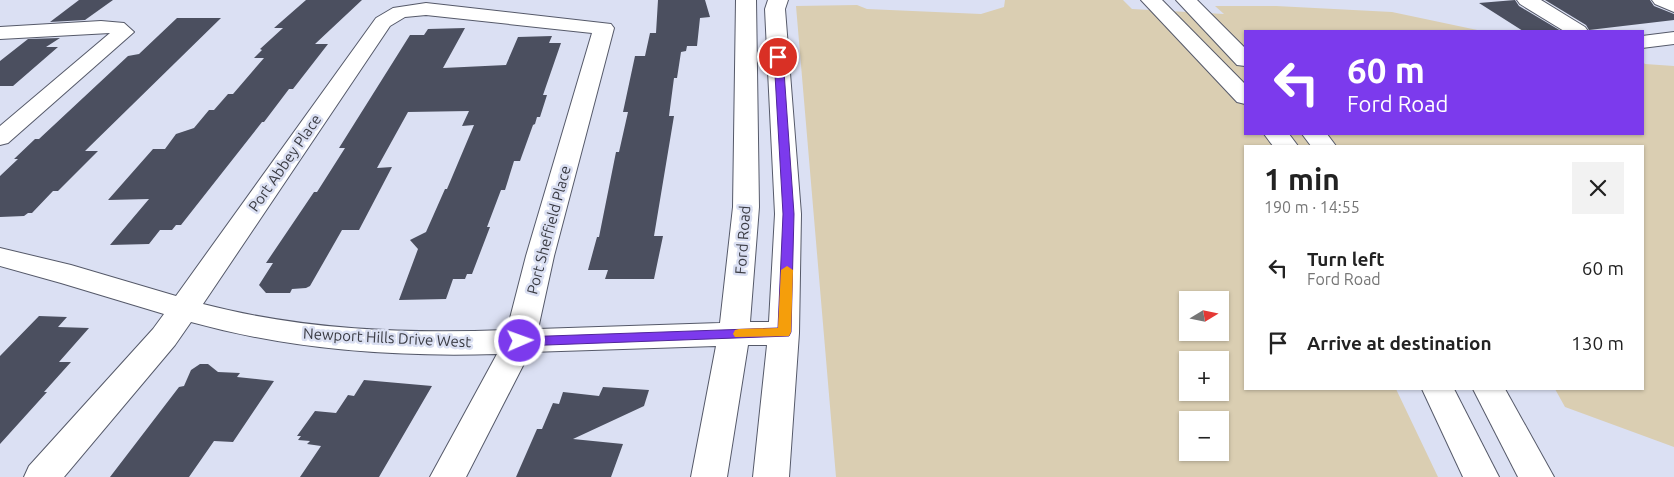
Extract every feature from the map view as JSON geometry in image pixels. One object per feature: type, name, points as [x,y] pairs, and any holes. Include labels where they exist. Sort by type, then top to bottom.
[{"type":"street","name":"Ford Road","points":[[709,477],[734,334],[746,206],[746,0]]},
{"type":"street","points":[[771,477],[784,332],[788,214],[775,8],[778,0]]},
{"type":"street","points":[[1527,0],[1576,30]]},
{"type":"street","points":[[1662,0],[1674,6]]},
{"type":"street","points":[[1156,5],[1244,96]]},
{"type":"street","points":[[1191,6],[1244,59]]},
{"type":"street","name":"Port Abbey Place","points":[[42,477],[164,337],[383,22],[400,12],[426,9],[604,28]]},
{"type":"street","points":[[0,33],[117,27],[124,32],[0,138]]},
{"type":"street","name":"Port Sheffield Place","points":[[448,477],[520,341],[540,256],[604,28]]},
{"type":"street","points":[[1644,42],[1674,38]]},
{"type":"street","points":[[1277,135],[1285,145]]},
{"type":"street","points":[[1315,135],[1323,145]]},
{"type":"street","name":"Newport Hills Drive West","points":[[0,257],[264,329],[310,336],[374,341],[476,343],[784,332]]},
{"type":"street","points":[[1438,390],[1481,477]]},
{"type":"street","points":[[1490,390],[1536,477]]},
{"type":"shaded area","points":[[1005,0],[1123,0],[1132,9],[1224,14],[1215,6],[1276,6],[1392,12],[1477,30],[1244,30],[1244,135],[1644,135],[1644,63],[1674,66],[1674,447],[1565,407],[1556,390],[1644,390],[1644,145],[1244,145],[1244,390],[1396,390],[1438,477],[836,477],[796,6],[857,5],[867,9],[981,14],[1004,7]]},
{"type":"building","points":[[79,0],[113,0],[85,20],[50,22]]},
{"type":"building","points":[[306,0],[362,0],[315,44],[328,44],[293,89],[289,89],[264,122],[262,122],[181,225],[176,225],[172,230],[160,230],[149,244],[110,245],[149,199],[108,200],[153,149],[165,149],[176,134],[194,128],[209,110],[214,110],[228,94],[233,94],[264,58],[254,58],[262,50],[260,49],[283,28],[274,28]]},
{"type":"building","points":[[658,0],[705,0],[710,17],[700,18],[697,46],[687,46],[686,51],[681,52],[677,78],[674,78],[669,116],[674,116],[654,236],[663,236],[654,279],[605,279],[608,270],[588,270],[597,237],[599,237],[616,152],[619,152],[628,112],[623,112],[635,56],[645,56],[650,33],[656,33]]},
{"type":"building","points":[[1515,0],[1519,6],[1559,30],[1521,30],[1479,3]]},
{"type":"building","points":[[1545,0],[1650,0],[1654,6],[1674,14],[1674,20],[1589,30],[1586,25]]},
{"type":"building","points":[[177,18],[221,18],[85,151],[98,151],[58,191],[53,191],[32,213],[24,216],[0,217],[0,176],[18,159],[14,159],[35,139],[39,139],[128,56],[139,54]]},
{"type":"building","points":[[465,28],[443,68],[506,65],[518,37],[552,36],[549,43],[561,43],[543,95],[547,95],[540,117],[537,117],[533,125],[520,161],[514,161],[505,190],[501,190],[487,227],[490,227],[472,274],[467,274],[465,279],[453,279],[446,299],[399,300],[418,249],[410,240],[426,232],[445,189],[447,189],[474,125],[462,126],[469,111],[408,112],[377,168],[392,167],[359,230],[342,230],[310,286],[292,289],[290,293],[266,293],[259,285],[273,263],[266,263],[314,192],[317,192],[345,148],[339,148],[410,35],[424,35],[428,29]]},
{"type":"building","points":[[60,38],[46,47],[58,47],[13,86],[0,86],[0,61],[28,39]]},
{"type":"building","points":[[39,316],[67,317],[58,327],[89,328],[59,362],[71,362],[0,444],[0,356]]},
{"type":"building","points":[[200,364],[208,364],[218,372],[240,373],[237,377],[274,381],[233,442],[214,441],[189,477],[110,477],[179,387],[184,386],[191,370]]},
{"type":"building","points":[[364,380],[432,386],[379,477],[300,477],[321,446],[307,444],[310,441],[298,440],[301,436],[297,436],[315,411],[336,413],[348,395],[354,396]]},
{"type":"building","points":[[603,387],[649,390],[644,406],[573,439],[623,444],[611,477],[516,477],[537,429],[542,429],[553,403],[559,404],[563,392],[599,396]]},
{"type":"slow traffic","points":[[739,334],[784,332],[787,270]]},
{"type":"route","points":[[520,341],[784,332],[788,214],[778,57]]}]
